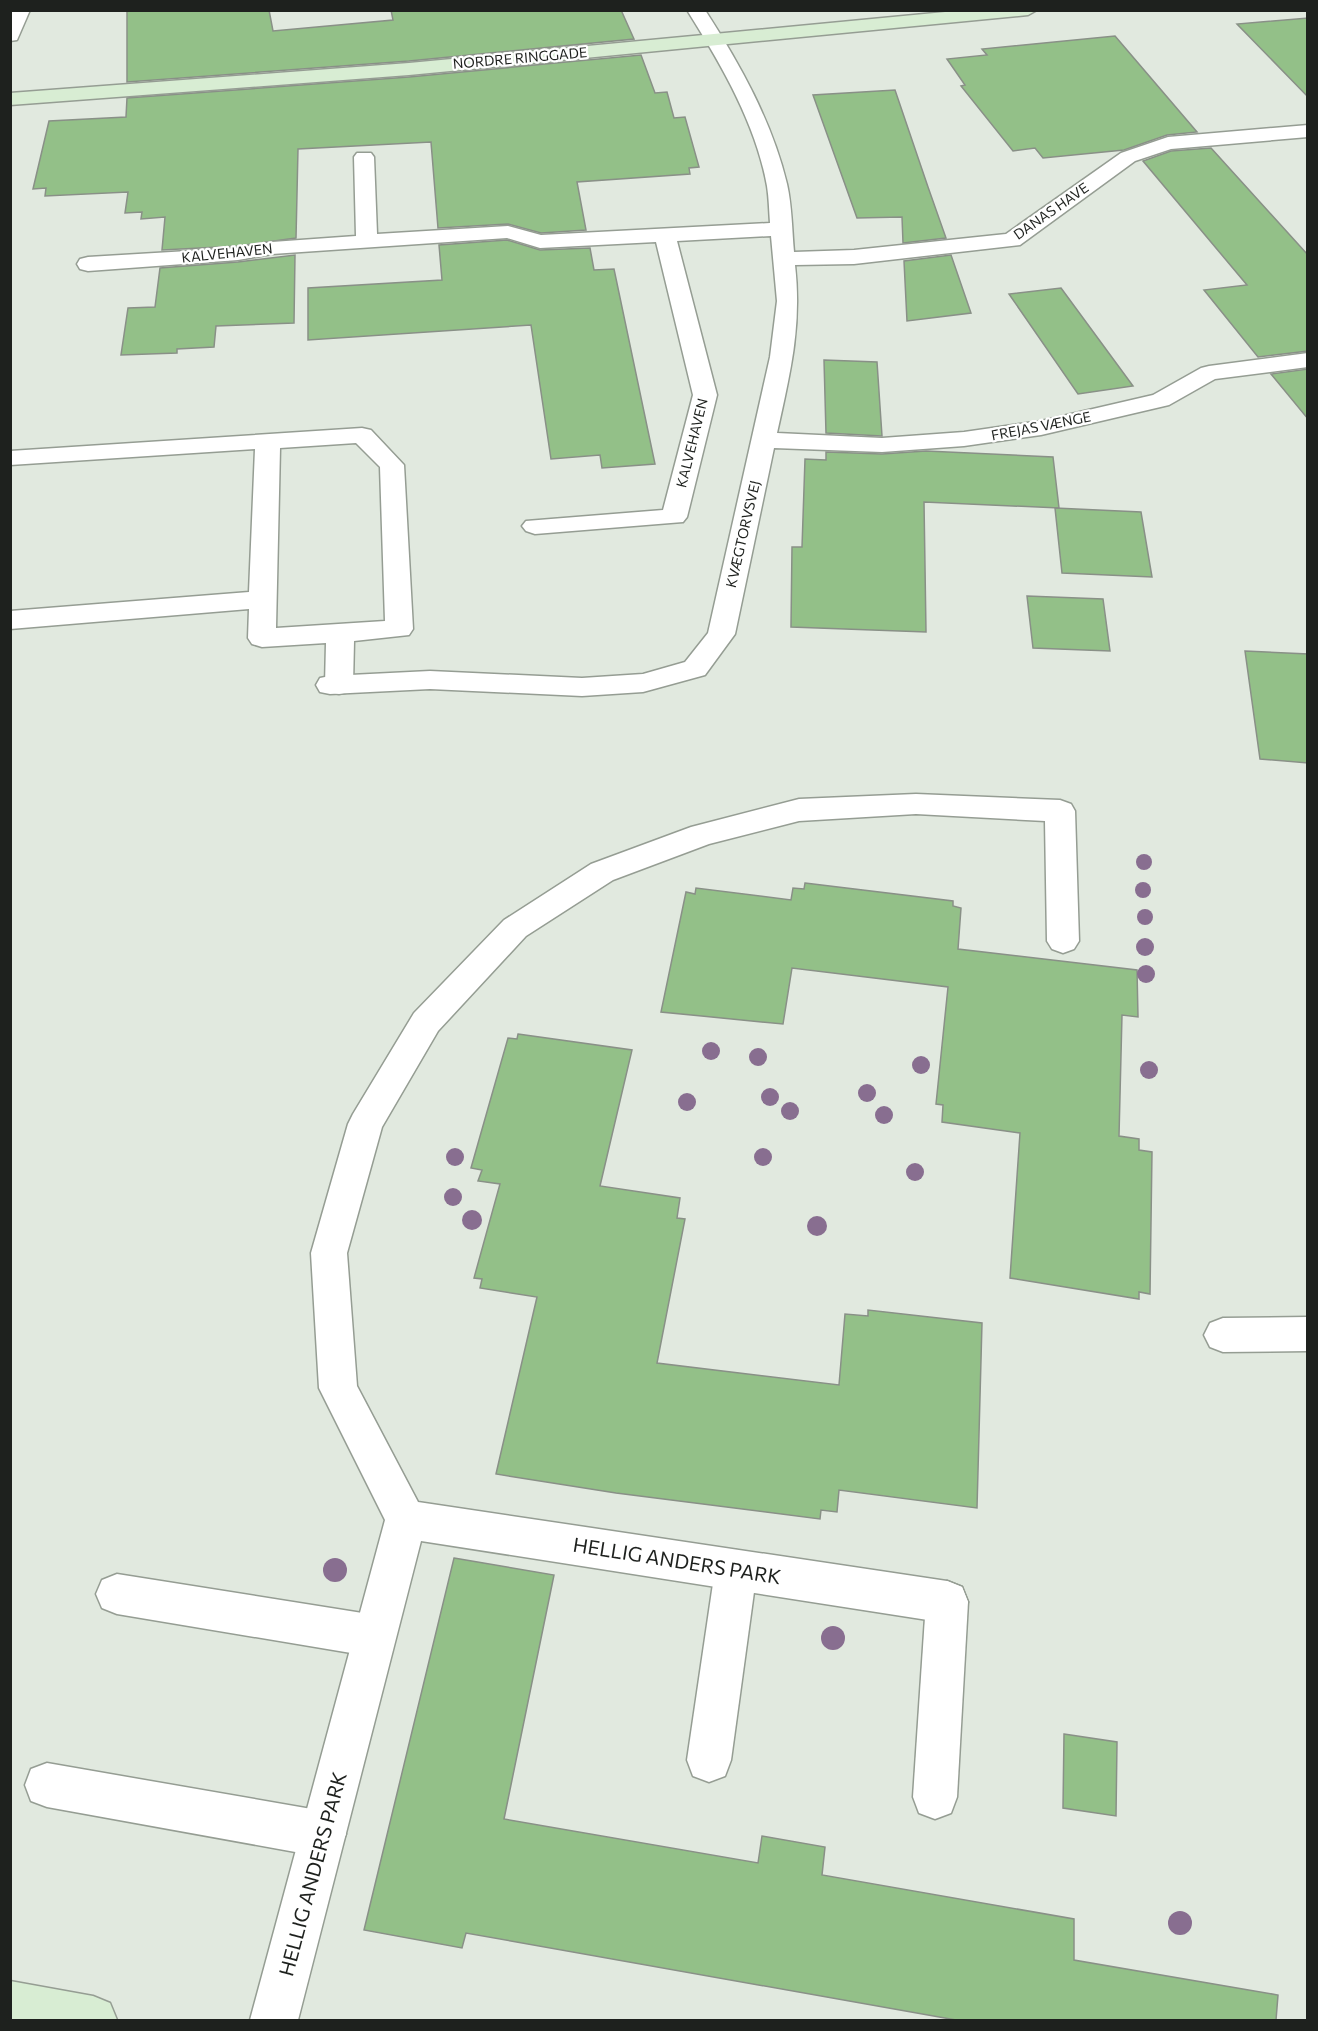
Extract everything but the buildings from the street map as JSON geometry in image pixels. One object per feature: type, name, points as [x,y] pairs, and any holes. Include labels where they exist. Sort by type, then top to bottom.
[{"type":"street","points":[[10,36],[21,10]]},
{"type":"street","name":"KVÆGTORVSVEJ","points":[[340,633],[335,685],[430,680],[582,687],[643,683],[695,669],[721,634],[782,357],[788,301],[777,186],[759,125],[715,40],[696,10]]},
{"type":"street","name":"NORDRE RINGGADE","points":[[10,99],[409,69],[1028,10]]},
{"type":"street","name":"DANAS HAVE","points":[[785,259],[854,257],[1012,240],[1128,157],[1168,143],[1308,131]]},
{"type":"street","points":[[364,156],[367,241]]},
{"type":"street","name":"KALVEHAVEN","points":[[88,264],[238,254],[272,248],[508,232],[540,242],[782,229]]},
{"type":"street","name":"KALVEHAVEN","points":[[535,526],[674,517],[705,395],[665,236]]},
{"type":"street","name":"FREJAS VÆNGE","points":[[765,440],[882,445],[964,439],[1008,433],[1041,428],[1161,400],[1209,373],[1308,360]]},
{"type":"street","points":[[10,458],[268,441],[362,435],[392,465],[399,629],[262,638],[268,441]]},
{"type":"street","points":[[10,620],[262,599]]},
{"type":"street","points":[[406,1519],[338,1388],[329,1253],[365,1124],[426,1022],[515,928],[602,872],[702,835],[799,810],[916,804],[1060,811],[1063,941]]},
{"type":"street","points":[[1223,1335],[1308,1334]]},
{"type":"street","name":"HELLIG ANDERS PARK","points":[[274,2020],[406,1519],[947,1602],[935,1797]]},
{"type":"street","points":[[710,1760],[736,1570]]},
{"type":"street","points":[[117,1594],[375,1636]]},
{"type":"street","points":[[47,1785],[323,1834]]},
{"type":"street","points":[[10,2005],[93,2020]]}]
